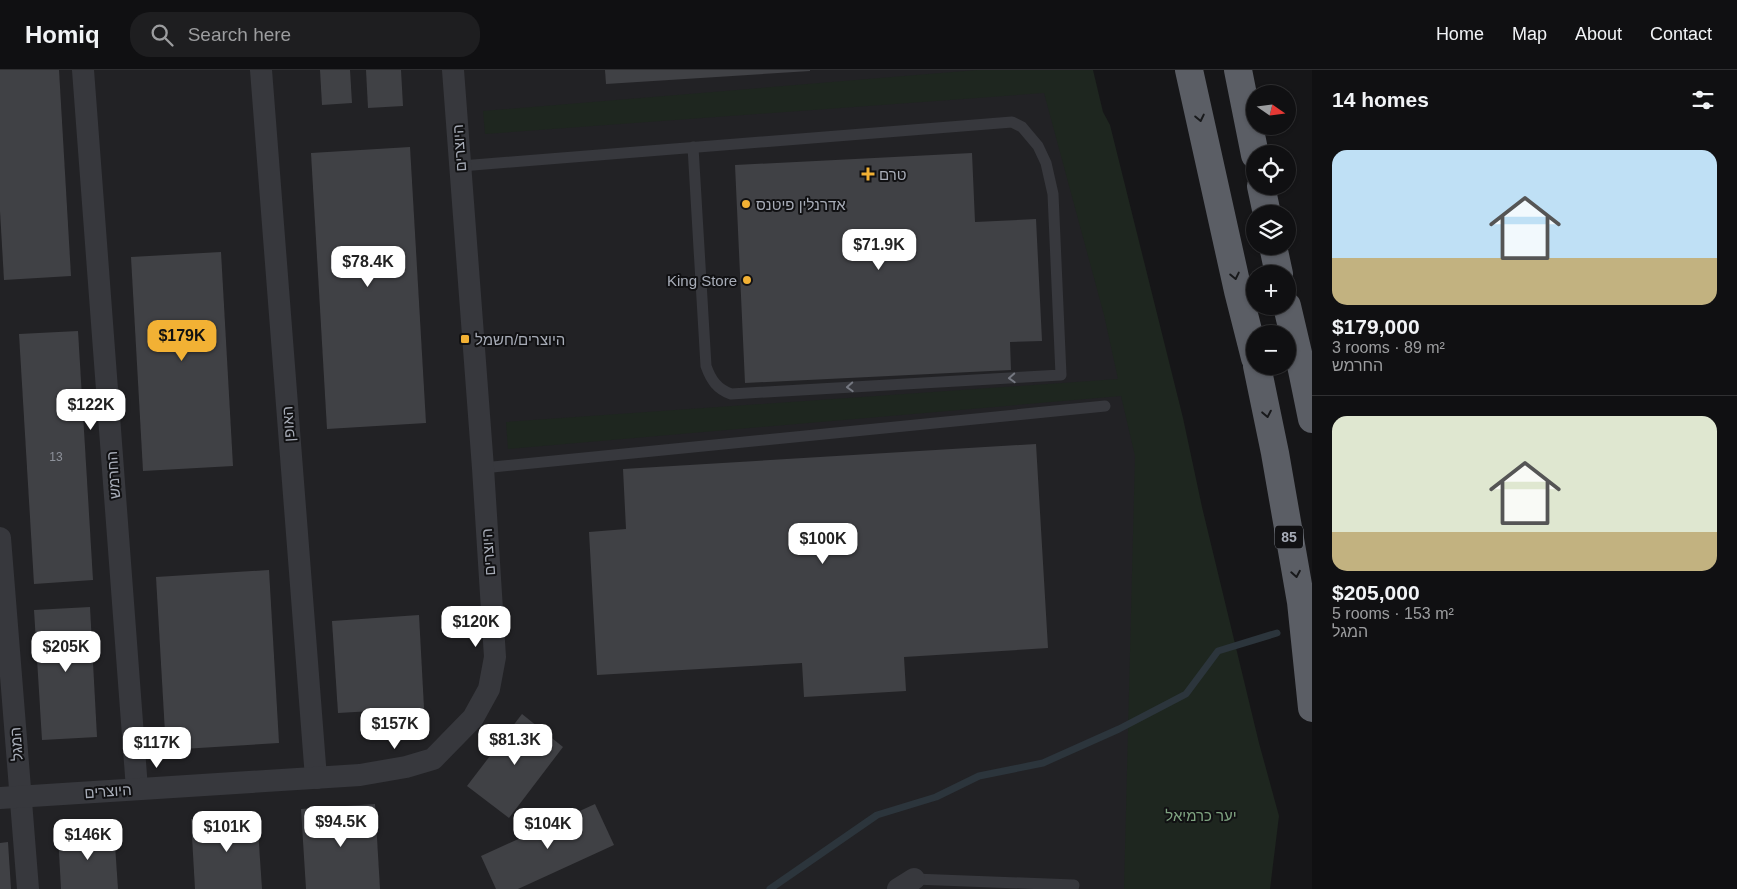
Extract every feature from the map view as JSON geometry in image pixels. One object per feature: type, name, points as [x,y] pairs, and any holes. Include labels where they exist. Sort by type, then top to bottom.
[{"type":"highway","points":[[1189,70],[1247,325]]},
{"type":"highway","points":[[1238,70],[1253,145]]},
{"type":"highway","points":[[1289,315],[1312,419]]},
{"type":"highway","name":"85","points":[[1259,375],[1275,453],[1301,602],[1312,708]]},
{"type":"street","name":"החרמש","points":[[83,70],[137,789]]},
{"type":"street","name":"האופן","points":[[261,70],[316,778]]},
{"type":"street","name":"היוצרים","points":[[10,797],[360,775],[397,769],[432,759],[472,718],[488,689],[495,657],[454,70]]},
{"type":"street","name":"המגל","points":[[0,538],[10,797],[28,889]]},
{"type":"lane","points":[[461,166],[693,147],[1012,122],[1022,127],[1038,146],[1046,163],[1053,194],[1061,375],[731,394],[723,392],[710,377],[706,366],[693,147]]},
{"type":"lane","points":[[483,468],[1105,406]]},
{"type":"lane","points":[[906,884],[1074,887]]},
{"type":"shaded area","points":[[0,70],[1048,70],[1223,755],[1209,889],[0,889]]},
{"type":"green space","name":"יער כרמיאל","points":[[977,70],[1093,70],[1103,112],[1110,125],[1183,418],[1202,507],[1259,743],[1279,816],[1270,889],[1124,889],[1135,456],[1121,396],[508,449],[506,422],[1118,379],[1104,315],[1044,93],[485,134],[483,111]]},
{"type":"building","points":[[0,70],[59,70],[71,276],[4,280],[0,211]]},
{"type":"building","points":[[320,70],[350,70],[352,103],[322,105]]},
{"type":"building","points":[[366,70],[401,70],[403,106],[368,108]]},
{"type":"building","points":[[605,70],[810,70],[810,71],[606,84]]},
{"type":"building","points":[[410,147],[426,423],[327,429],[311,153]]},
{"type":"building","points":[[972,153],[975,222],[1036,219],[1042,341],[1010,342],[1011,370],[745,383],[735,165]]},
{"type":"building","points":[[221,252],[233,466],[143,471],[131,257]]},
{"type":"building","points":[[78,331],[93,580],[34,584],[19,334]]},
{"type":"building","points":[[1036,444],[1048,648],[904,657],[906,691],[804,697],[802,663],[597,675],[589,532],[626,529],[623,469]]},
{"type":"building","points":[[269,570],[279,743],[166,750],[156,577]]},
{"type":"building","points":[[90,607],[97,737],[42,740],[34,610]]},
{"type":"building","points":[[419,615],[424,708],[338,713],[332,621]]},
{"type":"building","points":[[522,714],[563,747],[509,818],[467,786]]},
{"type":"building","points":[[375,804],[380,889],[306,889],[301,809]]},
{"type":"building","points":[[595,804],[614,845],[518,889],[496,889],[481,856]]},
{"type":"building","points":[[257,815],[262,889],[195,889],[191,819]]},
{"type":"building","points":[[114,830],[118,889],[61,889],[58,834]]},
{"type":"building","points":[[8,842],[11,889],[0,889],[0,843]]},
{"type":"waterway","points":[[770,889],[877,815],[936,797],[979,776],[1043,763],[1119,729],[1186,694],[1218,651],[1277,633]]},
{"type":"place","name":"טרם","points":[[868,174]]},
{"type":"place","name":"אדרנלין פיטנס","points":[[746,204]]},
{"type":"place","name":"King Store","points":[[747,280]]},
{"type":"place","name":"היוצרים/חשמל","points":[[465,339]]}]
